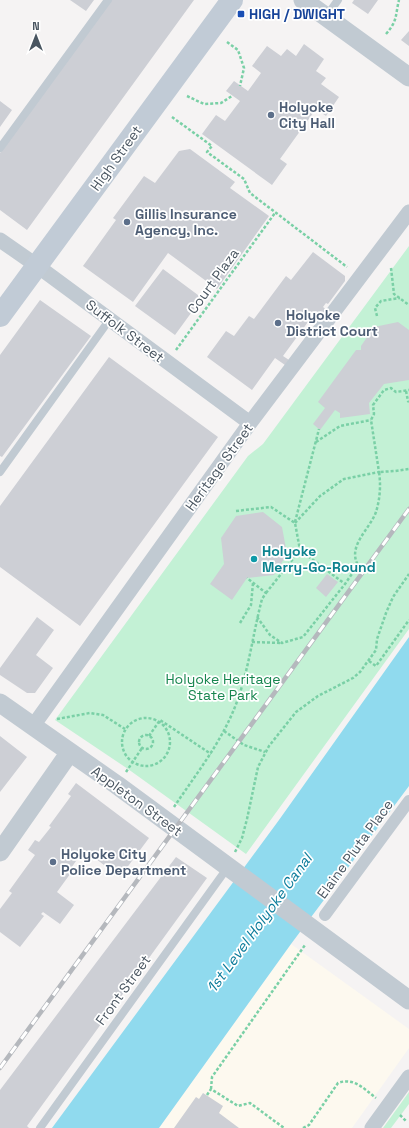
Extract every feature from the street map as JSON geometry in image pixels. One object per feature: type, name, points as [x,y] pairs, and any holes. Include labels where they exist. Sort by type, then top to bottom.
[{"type":"main road","name":"High Street","points":[[0,316],[232,0]]},
{"type":"street","points":[[303,0],[409,77]]},
{"type":"street","name":"Heritage Street","points":[[33,726],[250,423],[409,212]]},
{"type":"street","name":"Suffolk Street","points":[[0,240],[110,319],[250,423]]},
{"type":"street","name":"Appleton Street","points":[[0,703],[117,785],[409,1000]]},
{"type":"street","points":[[0,852],[70,752]]},
{"type":"street","name":"Elaine Pluta Place","points":[[314,929],[409,801]]},
{"type":"street","points":[[372,1128],[409,1077]]},
{"type":"lane","points":[[0,148],[108,0]]},
{"type":"lane","points":[[326,17],[338,0]]},
{"type":"lane","points":[[0,472],[110,319]]},
{"type":"lane","name":"Front Street","points":[[40,1128],[231,869]]},
{"type":"path","points":[[386,34],[396,20],[399,0]]},
{"type":"path","points":[[226,42],[238,50],[244,68],[240,86]]},
{"type":"path","points":[[187,96],[204,104],[221,104],[232,96]]},
{"type":"path","points":[[172,117],[212,146],[207,152],[244,179],[250,193],[347,267]]},
{"type":"path","name":"Court Plaza","points":[[167,362],[275,212]]},
{"type":"path","points":[[390,268],[394,294],[409,305]]},
{"type":"path","points":[[377,316],[375,308],[381,301],[400,298]]},
{"type":"path","points":[[252,642],[282,643],[303,637],[345,584],[358,565],[355,561],[354,553],[359,540],[376,512],[381,483],[371,420],[374,414],[373,405],[384,390],[391,388],[396,392],[408,390],[409,402]]},
{"type":"path","points":[[315,442],[340,426],[371,420]]},
{"type":"path","points":[[319,429],[295,523],[300,550],[345,584]]},
{"type":"path","points":[[295,523],[320,496],[344,478],[409,469]]},
{"type":"path","points":[[236,511],[271,506],[295,523]]},
{"type":"path","points":[[164,820],[211,754],[224,731],[241,690],[262,599],[300,550]]},
{"type":"path","points":[[231,869],[242,838],[258,767],[264,752],[296,712],[318,696],[357,676],[376,650],[377,639],[386,613],[393,597],[409,574]]},
{"type":"path","points":[[247,578],[266,593]]},
{"type":"path","points":[[240,623],[251,605],[253,582]]},
{"type":"path","points":[[257,617],[270,635],[282,643]]},
{"type":"path","points":[[369,661],[376,666],[409,620]]},
{"type":"path","points":[[55,720],[90,713],[103,715],[125,729]]},
{"type":"path","points":[[141,718],[153,719],[159,722],[170,737],[169,749],[166,755],[157,763],[151,766],[138,765],[124,753],[122,747],[125,729],[130,724],[141,718]]},
{"type":"path","points":[[159,722],[160,720],[211,754]]},
{"type":"path","points":[[150,736],[159,722]]},
{"type":"path","points":[[224,731],[244,745],[264,752]]},
{"type":"path","points":[[142,748],[139,744],[140,738],[144,735],[150,736]]},
{"type":"path","points":[[142,748],[147,749],[152,746],[150,736]]},
{"type":"path","points":[[117,785],[142,748]]},
{"type":"path","points":[[207,1095],[211,1089],[212,1078],[314,929]]},
{"type":"path","points":[[303,1128],[309,1124],[338,1083],[345,1080],[353,1081],[388,1106]]},
{"type":"path","points":[[211,1089],[238,1106],[250,1103],[284,1128]]},
{"type":"shaded area","points":[[291,944],[409,1029],[409,1048],[352,1128],[159,1128]]},
{"type":"green space","name":"Holyoke Heritage State Park","points":[[409,246],[409,629],[246,854],[128,769],[55,720],[248,456],[263,444]]},
{"type":"green space","points":[[409,1092],[409,1104],[391,1128],[383,1128]]},
{"type":"water","name":"1st Level Holyoke Canal","points":[[409,637],[409,786],[291,944],[159,1128],[52,1128],[279,820]]},
{"type":"building","points":[[70,0],[94,0],[86,11]]},
{"type":"building","points":[[111,0],[194,0],[27,230],[0,210],[0,153]]},
{"type":"building","points":[[354,0],[378,0],[368,14],[352,3]]},
{"type":"building","points":[[409,31],[409,46],[401,40]]},
{"type":"building","name":"Holyoke City Hall","points":[[304,44],[324,59],[316,71],[326,78],[321,84],[339,97],[326,116],[316,109],[280,159],[287,164],[272,185],[202,134],[216,115],[225,121],[240,101],[226,91],[234,81],[248,91],[261,73],[252,66],[267,46],[281,56],[287,49],[296,56]]},
{"type":"building","points":[[0,101],[12,110],[0,127]]},
{"type":"building","points":[[190,149],[235,182],[230,188],[269,216],[217,289],[168,253],[133,302],[83,266],[116,220],[113,218],[144,176],[155,183],[179,151]]},
{"type":"building","points":[[313,252],[345,276],[345,281],[328,304],[326,303],[323,307],[327,310],[323,316],[316,311],[283,356],[289,360],[285,365],[275,358],[252,390],[207,357],[226,331],[234,336],[249,316],[254,319],[286,276],[291,280]]},
{"type":"building","points":[[163,269],[202,298],[175,335],[135,306]]},
{"type":"building","points":[[40,300],[91,336],[2,457],[0,456],[0,355]]},
{"type":"building","points":[[398,322],[409,330],[409,380],[384,384],[369,403],[370,414],[340,418],[340,413],[335,410],[320,430],[313,424],[325,408],[318,402],[356,350],[361,350],[361,346],[374,327]]},
{"type":"building","points":[[109,357],[218,437],[80,626],[0,567],[0,506]]},
{"type":"building","name":"Holyoke Merry-Go-Round","points":[[263,512],[282,527],[287,554],[274,575],[247,578],[232,600],[210,584],[224,564],[221,538],[236,516]]},
{"type":"building","points":[[327,574],[338,582],[326,597],[316,588]]},
{"type":"building","points":[[37,617],[54,630],[36,655],[53,668],[35,693],[27,693],[0,675],[0,668]]},
{"type":"building","points":[[0,736],[27,757],[0,792]]},
{"type":"building","name":"Holyoke City Police Department","points":[[76,783],[149,838],[120,877],[84,850],[71,868],[73,870],[57,892],[74,905],[60,924],[43,912],[41,914],[44,916],[20,947],[0,932],[0,909],[12,893],[9,891],[35,855],[28,850],[35,840],[39,842],[51,827],[49,826],[71,796],[68,794]]},
{"type":"building","points":[[176,857],[207,878],[27,1126],[29,1128],[0,1128],[0,1090]]},
{"type":"building","points":[[203,1093],[223,1106],[219,1113],[239,1128],[174,1128],[196,1097],[199,1099]]},
{"type":"railway","points":[[0,1068],[409,509]]},
{"type":"place","name":"HIGH / DWIGHT","points":[[241,14]]},
{"type":"place","name":"Holyoke City Hall","points":[[271,115]]},
{"type":"place","name":"Gillis Insurance Agency, Inc.","points":[[127,222]]},
{"type":"place","name":"Holyoke District Court","points":[[278,323]]},
{"type":"place","name":"Holyoke Merry-Go-Round","points":[[254,559]]},
{"type":"place","name":"Holyoke City Police Department","points":[[53,862]]}]
